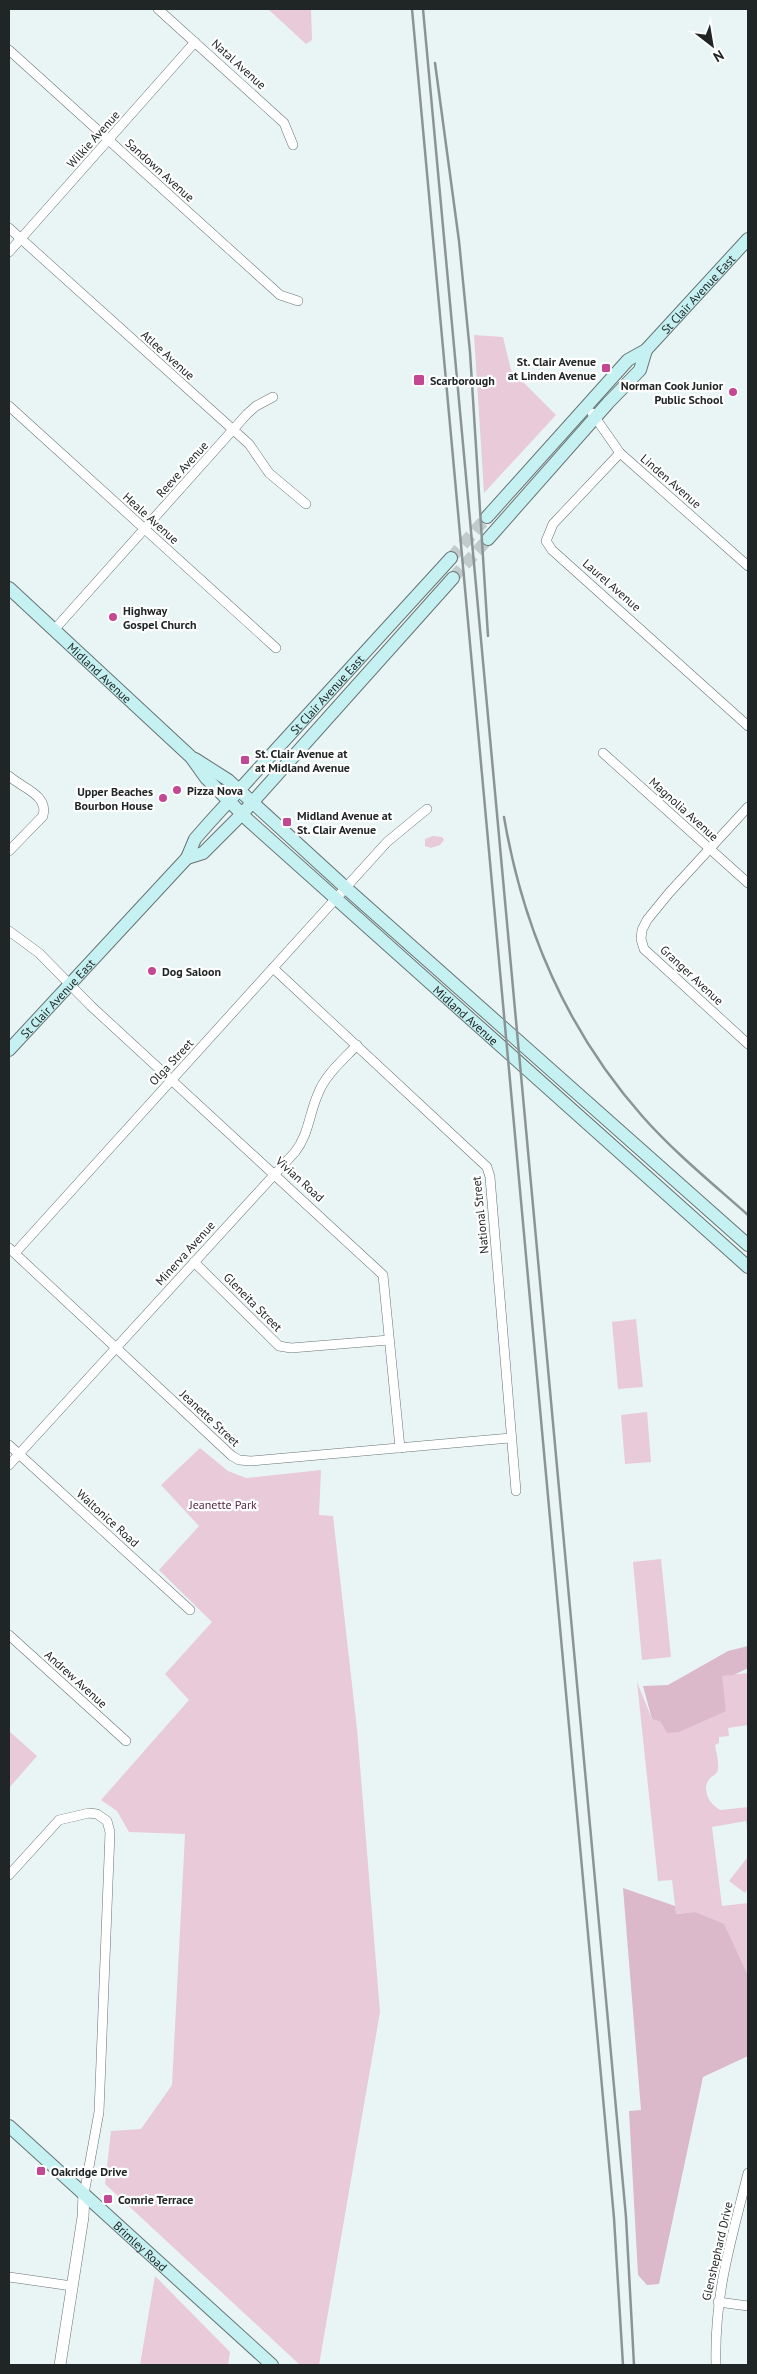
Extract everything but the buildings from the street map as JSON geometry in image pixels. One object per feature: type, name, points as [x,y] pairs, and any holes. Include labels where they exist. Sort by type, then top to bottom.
[{"type":"main road","name":"St Clair Avenue East","points":[[487,517],[628,360],[646,350],[748,239]]},
{"type":"main road","name":"St Clair Avenue East","points":[[488,540],[595,418],[640,370],[646,350]]},
{"type":"main road","name":"St Clair Avenue East","points":[[9,1050],[187,858],[195,840],[451,558]]},
{"type":"main road","name":"St Clair Avenue East","points":[[187,858],[203,853],[252,804],[454,578]]},
{"type":"main road","name":"Midland Avenue","points":[[9,588],[191,757],[228,780],[252,804],[748,1245]]},
{"type":"main road","name":"Midland Avenue","points":[[191,757],[206,778],[242,814],[748,1267]]},
{"type":"main road","name":"Brimley Road","points":[[9,2126],[272,2365]]},
{"type":"street","name":"Natal Avenue","points":[[158,9],[284,123],[293,145]]},
{"type":"street","name":"Wilkie Avenue","points":[[9,252],[109,141],[194,42]]},
{"type":"street","name":"Sandown Avenue","points":[[9,50],[280,295],[298,301]]},
{"type":"street","name":"Atlee Avenue","points":[[9,228],[256,451],[269,473],[306,504]]},
{"type":"street","name":"Reeve Avenue","points":[[54,630],[233,430],[256,406],[273,397]]},
{"type":"street","name":"Linden Avenue","points":[[587,405],[620,452],[748,566]]},
{"type":"street","name":"Heale Avenue","points":[[9,406],[276,648]]},
{"type":"street","name":"Laurel Avenue","points":[[620,452],[554,524],[546,541],[552,550],[748,726]]},
{"type":"street","name":"Magnolia Avenue","points":[[603,753],[748,883]]},
{"type":"street","points":[[9,776],[42,800],[45,811],[44,816],[9,852]]},
{"type":"street","name":"Granger Avenue","points":[[748,807],[669,892],[647,920],[642,930],[641,939],[644,949],[748,1044]]},
{"type":"street","name":"Olga Street","points":[[12,1251],[172,1079],[387,842],[427,809]]},
{"type":"street","name":"Vivian Road","points":[[9,931],[30,946],[383,1275],[400,1448]]},
{"type":"street","name":"National Street","points":[[273,968],[487,1167],[490,1177],[516,1491]]},
{"type":"street","name":"Minerva Avenue","points":[[9,1465],[275,1174],[305,1137],[318,1093],[328,1076],[357,1045]]},
{"type":"street","name":"Jeanette Street","points":[[12,1251],[238,1460],[251,1461],[511,1438]]},
{"type":"street","name":"Gleneita Street","points":[[194,1262],[280,1346],[290,1348],[389,1340]]},
{"type":"street","name":"Waltonice Road","points":[[9,1445],[190,1610]]},
{"type":"street","name":"Andrew Avenue","points":[[9,1635],[126,1741]]},
{"type":"street","points":[[9,1875],[59,1820],[92,1813],[101,1816],[107,1821],[110,1832],[99,2112],[84,2194],[60,2365]]},
{"type":"street","name":"Glenshephard Drive","points":[[716,2365],[715,2330],[721,2279],[748,2173]]},
{"type":"street","points":[[9,2277],[72,2286]]},
{"type":"street","points":[[718,2302],[748,2306]]},
{"type":"green space","points":[[268,9],[311,9],[312,40],[306,44]]},
{"type":"green space","points":[[474,335],[503,337],[511,370],[556,415],[484,493]]},
{"type":"green space","points":[[433,836],[442,837],[444,840],[440,845],[431,848],[425,846],[425,839]]},
{"type":"green space","points":[[636,1319],[643,1387],[618,1389],[612,1322]]},
{"type":"green space","points":[[647,1412],[651,1462],[625,1464],[621,1415]]},
{"type":"green space","name":"Jeanette Park","points":[[200,1448],[228,1471],[246,1478],[321,1470],[319,1515],[333,1516],[357,1729],[380,2012],[319,2365],[300,2365],[105,2184],[111,2131],[141,2129],[172,2085],[185,1834],[129,1832],[117,1811],[101,1800],[189,1700],[165,1674],[212,1622],[159,1570],[199,1526],[161,1485]]},
{"type":"green space","points":[[661,1559],[671,1657],[642,1660],[633,1562]]},
{"type":"green space","points":[[748,1673],[748,1725],[728,1728],[729,1736],[719,1737],[719,1743],[715,1745],[718,1769],[708,1781],[706,1790],[711,1802],[721,1810],[748,1807],[748,1836],[746,1821],[712,1827],[722,1906],[748,1903],[748,2008],[696,1912],[676,1914],[672,1880],[658,1881],[637,1682],[652,1719],[661,1722],[722,1676]]},
{"type":"green space","points":[[9,1731],[37,1756],[9,1788]]},
{"type":"green space","points":[[747,1858],[748,1888],[745,1893],[729,1881]]},
{"type":"green space","points":[[155,2276],[230,2352],[228,2365],[140,2365]]},
{"type":"shaded area","points":[[748,1646],[748,1668],[734,1675],[722,1676],[726,1711],[679,1732],[667,1733],[661,1722],[652,1719],[643,1686],[668,1685],[728,1651]]},
{"type":"shaded area","points":[[623,1888],[675,1906],[676,1914],[695,1912],[724,1924],[748,1976],[748,2056],[703,2077],[659,2284],[647,2285],[638,2275],[629,2111],[641,2110]]},
{"type":"tunnel","points":[[451,558],[487,517]]},
{"type":"tunnel","points":[[453,578],[488,539]]},
{"type":"railway","points":[[412,9],[614,2218],[623,2365]]},
{"type":"railway","points":[[423,9],[626,2217],[634,2365]]},
{"type":"railway","points":[[435,63],[459,241],[470,352],[488,636]]},
{"type":"railway","points":[[504,817],[512,859],[536,938],[552,977],[592,1050],[616,1084],[655,1130],[694,1168],[748,1215]]},
{"type":"place","name":"St. Clair Avenue at Linden Avenue","points":[[606,368]]},
{"type":"place","name":"Scarborough","points":[[419,380]]},
{"type":"place","name":"Norman Cook Junior Public School","points":[[733,392]]},
{"type":"place","name":"Highway Gospel Church","points":[[113,617]]},
{"type":"place","name":"St. Clair Avenue at at Midland Avenue","points":[[245,760]]},
{"type":"place","name":"Pizza Nova","points":[[177,790]]},
{"type":"place","name":"Upper Beaches Bourbon House","points":[[163,798]]},
{"type":"place","name":"Midland Avenue at St. Clair Avenue","points":[[287,822]]},
{"type":"place","name":"Dog Saloon","points":[[152,971]]},
{"type":"place","name":"Oakridge Drive","points":[[41,2171]]},
{"type":"place","name":"Comrie Terrace","points":[[108,2199]]}]
